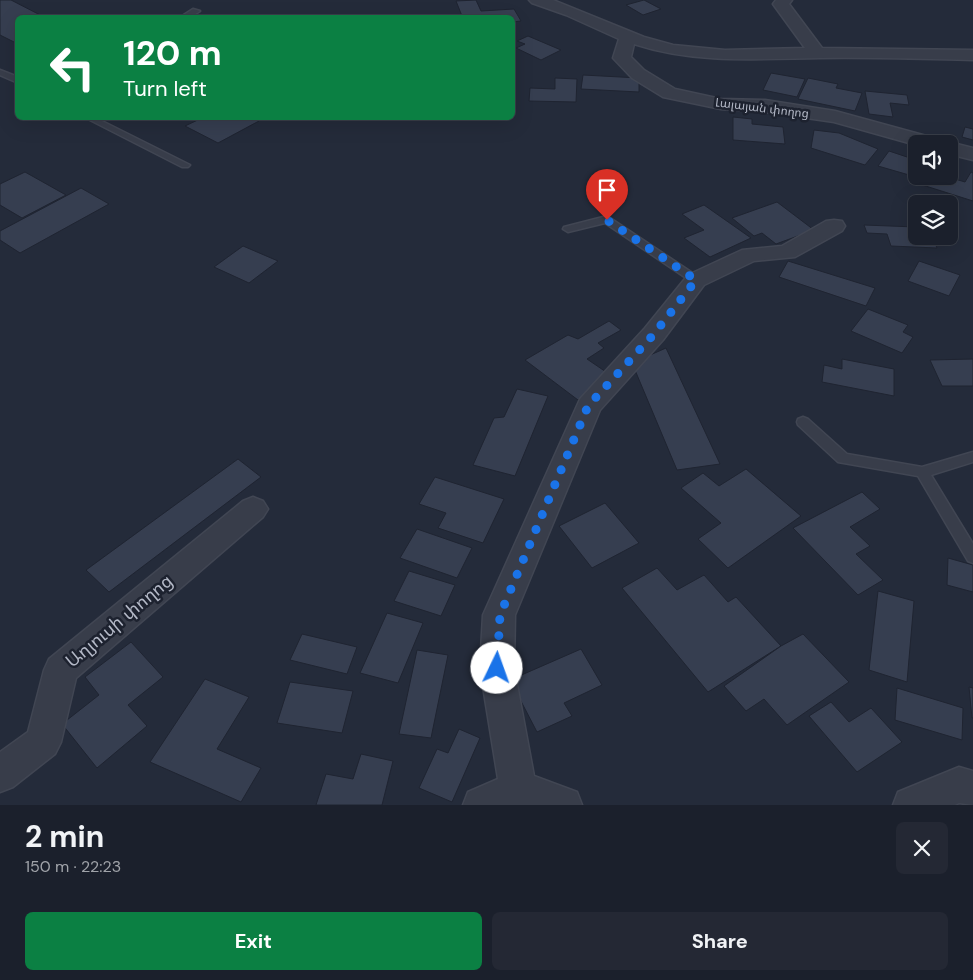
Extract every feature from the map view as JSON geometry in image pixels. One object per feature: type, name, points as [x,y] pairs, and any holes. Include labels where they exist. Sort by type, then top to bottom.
[{"type":"street","points":[[537,0],[587,18],[628,36],[672,50],[712,55],[817,53],[973,55]]},
{"type":"street","points":[[784,0],[781,4],[817,53]]},
{"type":"street","name":"Լալայան փողոց","points":[[628,36],[622,58],[638,74],[669,93],[721,104],[765,106],[835,117],[908,137]]},
{"type":"street","points":[[958,150],[973,154]]},
{"type":"street","points":[[518,788],[497,668],[500,615],[588,406],[654,334],[696,280],[750,255],[787,252],[834,226]]},
{"type":"street","name":"Աղյուսի փողոց","points":[[0,774],[43,742],[61,670],[253,509]]},
{"type":"street","points":[[910,805],[959,785],[973,789]]},
{"type":"street","points":[[481,805],[518,788],[564,805]]},
{"type":"lane","points":[[188,15],[196,11]]},
{"type":"lane","points":[[0,72],[15,80]]},
{"type":"lane","points":[[94,120],[186,165]]},
{"type":"lane","points":[[568,229],[607,220],[696,280]]},
{"type":"lane","points":[[803,422],[843,458],[922,472],[973,457]]},
{"type":"lane","points":[[922,472],[973,557]]},
{"type":"building","points":[[0,0],[11,0],[40,15],[15,15],[15,42],[0,35]]},
{"type":"building","points":[[476,0],[481,11],[514,9],[521,21],[515,22],[515,15],[462,15],[456,1]]},
{"type":"building","points":[[644,0],[661,9],[643,15],[626,5]]},
{"type":"building","points":[[528,36],[561,50],[541,60],[516,48],[525,44],[517,41]]},
{"type":"building","points":[[771,73],[805,79],[797,97],[763,90]]},
{"type":"building","points":[[583,75],[639,78],[639,92],[581,89]]},
{"type":"building","points":[[555,78],[577,79],[576,102],[529,101],[530,88],[555,89]]},
{"type":"building","points":[[808,78],[838,84],[836,88],[862,93],[855,111],[798,99]]},
{"type":"building","points":[[865,91],[907,95],[909,105],[890,103],[893,117],[869,114]]},
{"type":"building","points":[[733,117],[752,119],[752,124],[783,127],[785,144],[733,140]]},
{"type":"building","points":[[198,120],[259,121],[218,143],[185,126]]},
{"type":"building","points":[[965,127],[973,129],[973,140],[962,137]]},
{"type":"building","points":[[814,130],[839,133],[878,149],[865,165],[811,148]]},
{"type":"building","points":[[889,151],[908,157],[908,175],[878,166]]},
{"type":"building","points":[[25,172],[66,195],[22,218],[0,205],[0,184]]},
{"type":"building","points":[[971,172],[973,173],[973,201],[922,185],[958,185],[958,180],[965,182]]},
{"type":"building","points":[[81,188],[109,204],[20,253],[0,240],[0,231]]},
{"type":"building","points":[[777,202],[814,230],[776,244],[762,233],[754,236],[732,218]]},
{"type":"building","points":[[704,205],[751,238],[710,257],[684,238],[704,230],[682,214]]},
{"type":"building","points":[[864,225],[908,227],[908,245],[936,245],[937,248],[891,246],[887,234],[867,233]]},
{"type":"building","points":[[243,246],[278,261],[249,283],[214,267]]},
{"type":"building","points":[[788,261],[875,288],[866,306],[779,277]]},
{"type":"building","points":[[919,261],[960,275],[949,296],[908,281]]},
{"type":"building","points":[[868,309],[908,325],[903,332],[913,337],[902,353],[851,331]]},
{"type":"building","points":[[609,321],[621,330],[598,343],[604,348],[587,359],[609,374],[578,400],[525,360],[568,335],[578,339]]},
{"type":"building","points":[[666,348],[720,464],[677,470],[632,363]]},
{"type":"building","points":[[842,359],[894,369],[894,396],[822,382],[824,365],[842,369]]},
{"type":"building","points":[[973,359],[973,386],[942,386],[930,360]]},
{"type":"building","points":[[517,389],[548,396],[515,476],[473,465],[494,418],[504,417]]},
{"type":"building","points":[[238,459],[261,477],[109,592],[86,570]]},
{"type":"building","points":[[746,469],[801,516],[728,568],[698,539],[721,523],[681,488],[703,473],[719,486]]},
{"type":"building","points":[[435,477],[504,499],[483,543],[438,528],[446,513],[419,504]]},
{"type":"building","points":[[862,492],[880,509],[850,527],[870,546],[856,554],[883,580],[858,595],[793,528]]},
{"type":"building","points":[[605,503],[639,543],[592,568],[559,526]]},
{"type":"building","points":[[417,529],[472,548],[457,578],[400,558]]},
{"type":"building","points":[[948,558],[973,565],[973,592],[947,585]]},
{"type":"building","points":[[657,568],[677,590],[704,575],[728,602],[736,597],[781,646],[708,692],[622,588]]},
{"type":"building","points":[[409,571],[455,585],[441,616],[394,601]]},
{"type":"building","points":[[878,591],[914,601],[907,682],[869,670]]},
{"type":"building","points":[[387,613],[423,623],[398,683],[360,673]]},
{"type":"building","points":[[302,634],[357,647],[347,674],[290,660]]},
{"type":"building","points":[[803,634],[849,682],[787,725],[764,699],[746,711],[724,686],[781,646]]},
{"type":"building","points":[[131,642],[163,677],[128,705],[147,726],[97,768],[62,724],[99,695],[85,677]]},
{"type":"building","points":[[581,649],[602,685],[564,703],[572,716],[537,732],[510,680]]},
{"type":"building","points":[[417,650],[448,655],[431,738],[399,734]]},
{"type":"building","points":[[205,679],[249,697],[217,749],[261,768],[241,802],[150,762]]},
{"type":"building","points":[[290,682],[353,691],[342,733],[277,723]]},
{"type":"building","points":[[969,687],[973,688],[973,718],[972,718]]},
{"type":"building","points":[[897,688],[963,708],[962,740],[895,720]]},
{"type":"building","points":[[831,702],[849,722],[871,708],[902,742],[857,772],[809,716]]},
{"type":"building","points":[[459,729],[480,738],[452,802],[419,788],[437,749],[448,753]]},
{"type":"building","points":[[361,754],[393,761],[382,805],[316,805],[326,774],[353,779]]},
{"type":"route","points":[[497,668],[500,615],[588,406],[654,334],[696,280],[607,220]]}]
